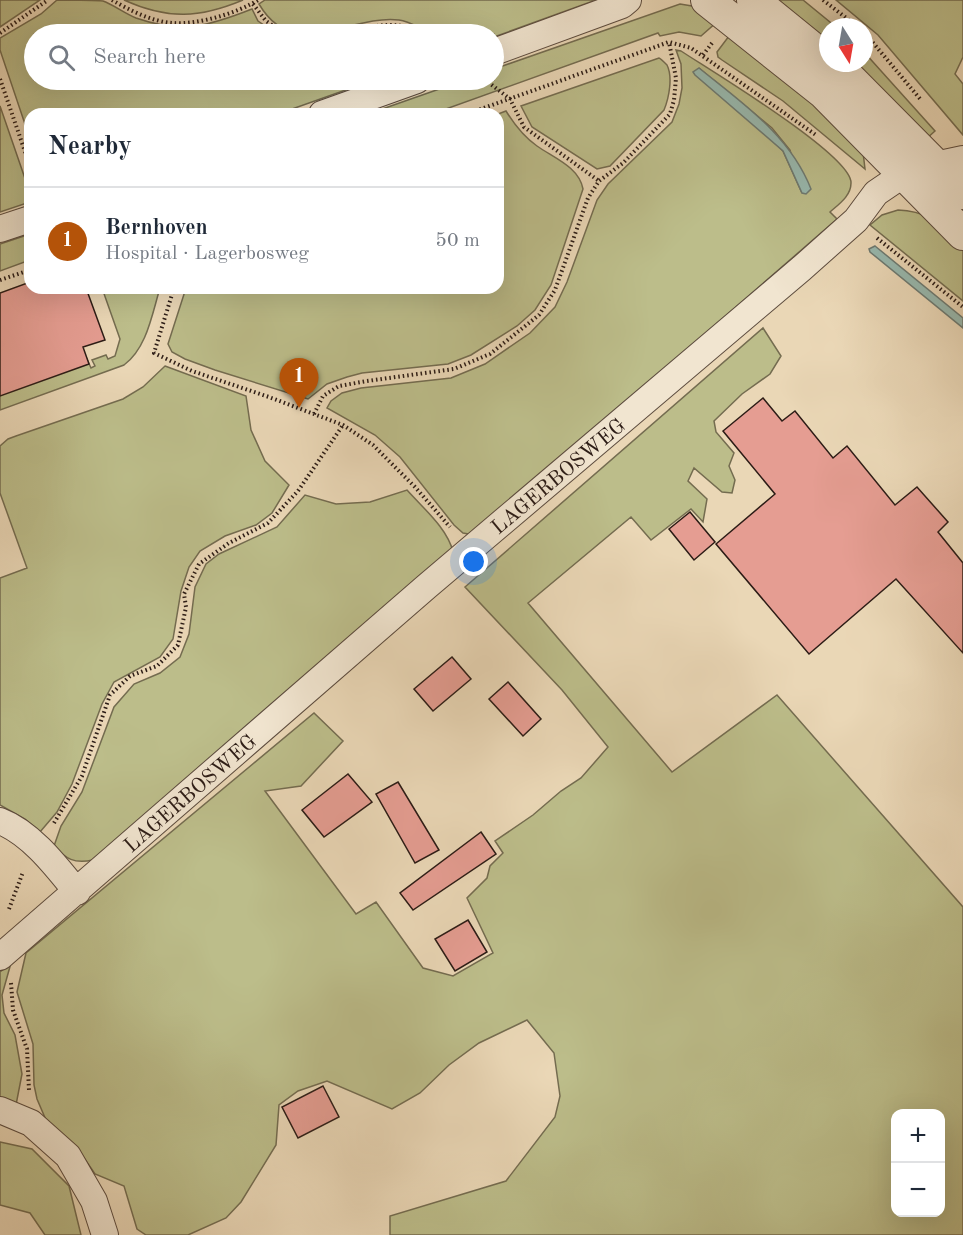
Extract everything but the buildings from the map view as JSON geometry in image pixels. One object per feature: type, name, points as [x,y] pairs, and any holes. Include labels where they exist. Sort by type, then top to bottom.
[{"type":"street","points":[[504,48],[622,5],[628,0]]},
{"type":"street","points":[[707,0],[824,93],[963,234]]},
{"type":"street","points":[[753,0],[819,54]]},
{"type":"street","points":[[842,72],[949,162],[963,193]]},
{"type":"street","points":[[338,108],[389,90]]},
{"type":"street","name":"LAGERBOSWEG","points":[[6,952],[470,550],[793,276],[856,220],[876,193],[904,174],[949,162]]},
{"type":"street","points":[[0,229],[24,221]]},
{"type":"street","points":[[0,821],[11,825],[39,849],[77,892]]},
{"type":"street","points":[[0,1110],[31,1123],[69,1156],[94,1201],[105,1235]]},
{"type":"path","points":[[0,33],[48,0]]},
{"type":"path","points":[[112,0],[127,8],[172,23],[197,21],[225,14],[258,0]]},
{"type":"path","points":[[823,0],[846,18]]},
{"type":"path","points":[[253,3],[270,24]]},
{"type":"path","points":[[314,414],[323,396],[339,386],[454,369],[490,354],[538,315],[555,290],[588,198],[599,181],[623,164],[670,114],[676,78],[669,42]]},
{"type":"path","points":[[484,108],[669,42],[691,48],[703,55],[824,141]]},
{"type":"path","points":[[873,43],[926,106]]},
{"type":"path","points":[[0,80],[24,148]]},
{"type":"path","points":[[498,90],[510,99],[524,127],[599,181]]},
{"type":"path","points":[[856,220],[963,307]]},
{"type":"path","points":[[0,280],[24,272]]},
{"type":"path","points":[[172,294],[154,353],[192,371],[343,425],[373,445],[415,487],[470,550]]},
{"type":"path","points":[[31,1123],[27,1049],[13,1010],[10,987],[18,959],[6,952],[9,905],[20,876],[39,849],[82,776],[110,695],[130,676],[157,666],[178,645],[186,607],[184,594],[199,564],[229,543],[268,523],[298,491],[343,425]]},
{"type":"green space","points":[[0,0],[40,0],[0,27]]},
{"type":"green space","points":[[57,0],[103,1],[136,18],[157,24],[24,24],[24,90],[346,90],[295,108],[24,108],[24,121],[0,50],[0,38],[41,14]]},
{"type":"green space","points":[[124,0],[243,0],[198,13],[170,14]]},
{"type":"green space","points":[[265,0],[596,0],[504,33],[504,24],[411,24],[399,20],[380,20],[357,24],[277,24],[259,4]]},
{"type":"green space","points":[[772,0],[803,0],[825,18],[819,18],[819,39]]},
{"type":"green space","points":[[836,0],[963,0],[963,57],[955,74],[963,84],[963,135],[873,31],[873,18],[858,18]]},
{"type":"green space","points":[[680,4],[698,7],[718,21],[701,36],[679,32],[660,36],[658,33],[504,88],[504,66]]},
{"type":"green space","points":[[252,9],[258,21],[262,24],[209,24]]},
{"type":"green space","points":[[732,32],[847,125],[863,152],[865,169],[783,101],[718,57],[717,52]]},
{"type":"green space","points":[[676,50],[747,93],[829,153],[845,170],[851,183],[847,196],[830,212],[837,219],[474,535],[463,533],[454,525],[400,457],[375,435],[327,408],[331,401],[342,393],[361,388],[451,378],[485,364],[530,333],[555,307],[567,282],[597,200],[608,184],[672,122],[682,88],[681,64]],"holes":[[[699,68],[772,128],[790,150],[802,193],[783,151]]]},
{"type":"green space","points":[[659,58],[667,65],[670,75],[669,94],[664,110],[610,166],[597,169],[532,127],[521,106]]},
{"type":"green space","points":[[873,62],[935,131],[926,139],[856,72],[873,72]]},
{"type":"green space","points":[[436,90],[499,90],[449,108],[385,108]]},
{"type":"green space","points":[[0,106],[24,176],[24,204],[0,212]]},
{"type":"green space","points":[[506,111],[528,139],[571,169],[581,181],[583,189],[551,285],[535,310],[517,326],[471,355],[448,364],[362,373],[327,384],[308,399],[215,370],[172,352],[168,344],[184,294],[504,294],[504,112]]},
{"type":"green space","points":[[898,210],[918,213],[934,220],[963,244],[963,301],[870,225],[882,215]]},
{"type":"green space","points":[[24,236],[24,262],[0,271],[0,244]]},
{"type":"green space","points":[[104,294],[158,294],[148,330],[132,358],[124,365],[0,410],[0,388],[86,357],[91,368],[95,366],[92,360],[106,355],[108,359],[115,356],[120,339]]},
{"type":"green space","points":[[763,328],[781,356],[770,374],[742,394],[714,421],[716,432],[734,453],[729,466],[735,480],[732,493],[722,492],[694,468],[688,481],[707,499],[703,522],[691,509],[651,540],[631,517],[528,603],[672,772],[777,695],[963,907],[963,1235],[390,1235],[390,1216],[506,1181],[555,1117],[560,1096],[554,1053],[527,1020],[479,1043],[449,1065],[420,1093],[392,1109],[327,1081],[298,1091],[279,1105],[276,1145],[241,1202],[226,1218],[188,1235],[146,1235],[137,1229],[124,1186],[95,1174],[80,1152],[46,1120],[37,1099],[34,1085],[33,1044],[17,992],[26,953],[314,713],[343,741],[301,786],[265,791],[356,914],[376,902],[423,968],[453,976],[493,953],[467,898],[487,878],[490,866],[503,853],[495,841],[581,778],[608,747],[562,690],[465,587]]},
{"type":"green space","points":[[165,366],[246,396],[251,430],[265,461],[289,485],[272,513],[256,525],[225,536],[200,551],[189,567],[181,591],[173,639],[160,657],[114,682],[102,704],[72,784],[57,812],[40,832],[25,819],[0,805],[0,578],[27,568],[0,493],[0,446],[8,439],[123,399],[143,387]]},
{"type":"green space","points":[[407,490],[446,535],[453,552],[93,860],[75,861],[58,850],[54,846],[61,826],[82,792],[114,707],[134,684],[160,673],[180,657],[189,634],[195,587],[206,564],[219,554],[277,527],[305,495],[336,504],[370,502]]},
{"type":"green space","points":[[11,963],[2,995],[4,1013],[15,1035],[22,1074],[16,1105],[0,1099],[0,972]]},
{"type":"green space","points":[[0,1142],[32,1149],[69,1186],[81,1235],[45,1235],[30,1213],[0,1205]]},
{"type":"water","points":[[699,68],[748,107],[778,136],[802,170],[811,189],[806,194],[802,193],[783,151],[695,75],[693,72]]},
{"type":"water","points":[[875,246],[963,318],[963,328],[870,252],[869,249]]},
{"type":"place","name":"Bernhoven","points":[[299,408]]}]
